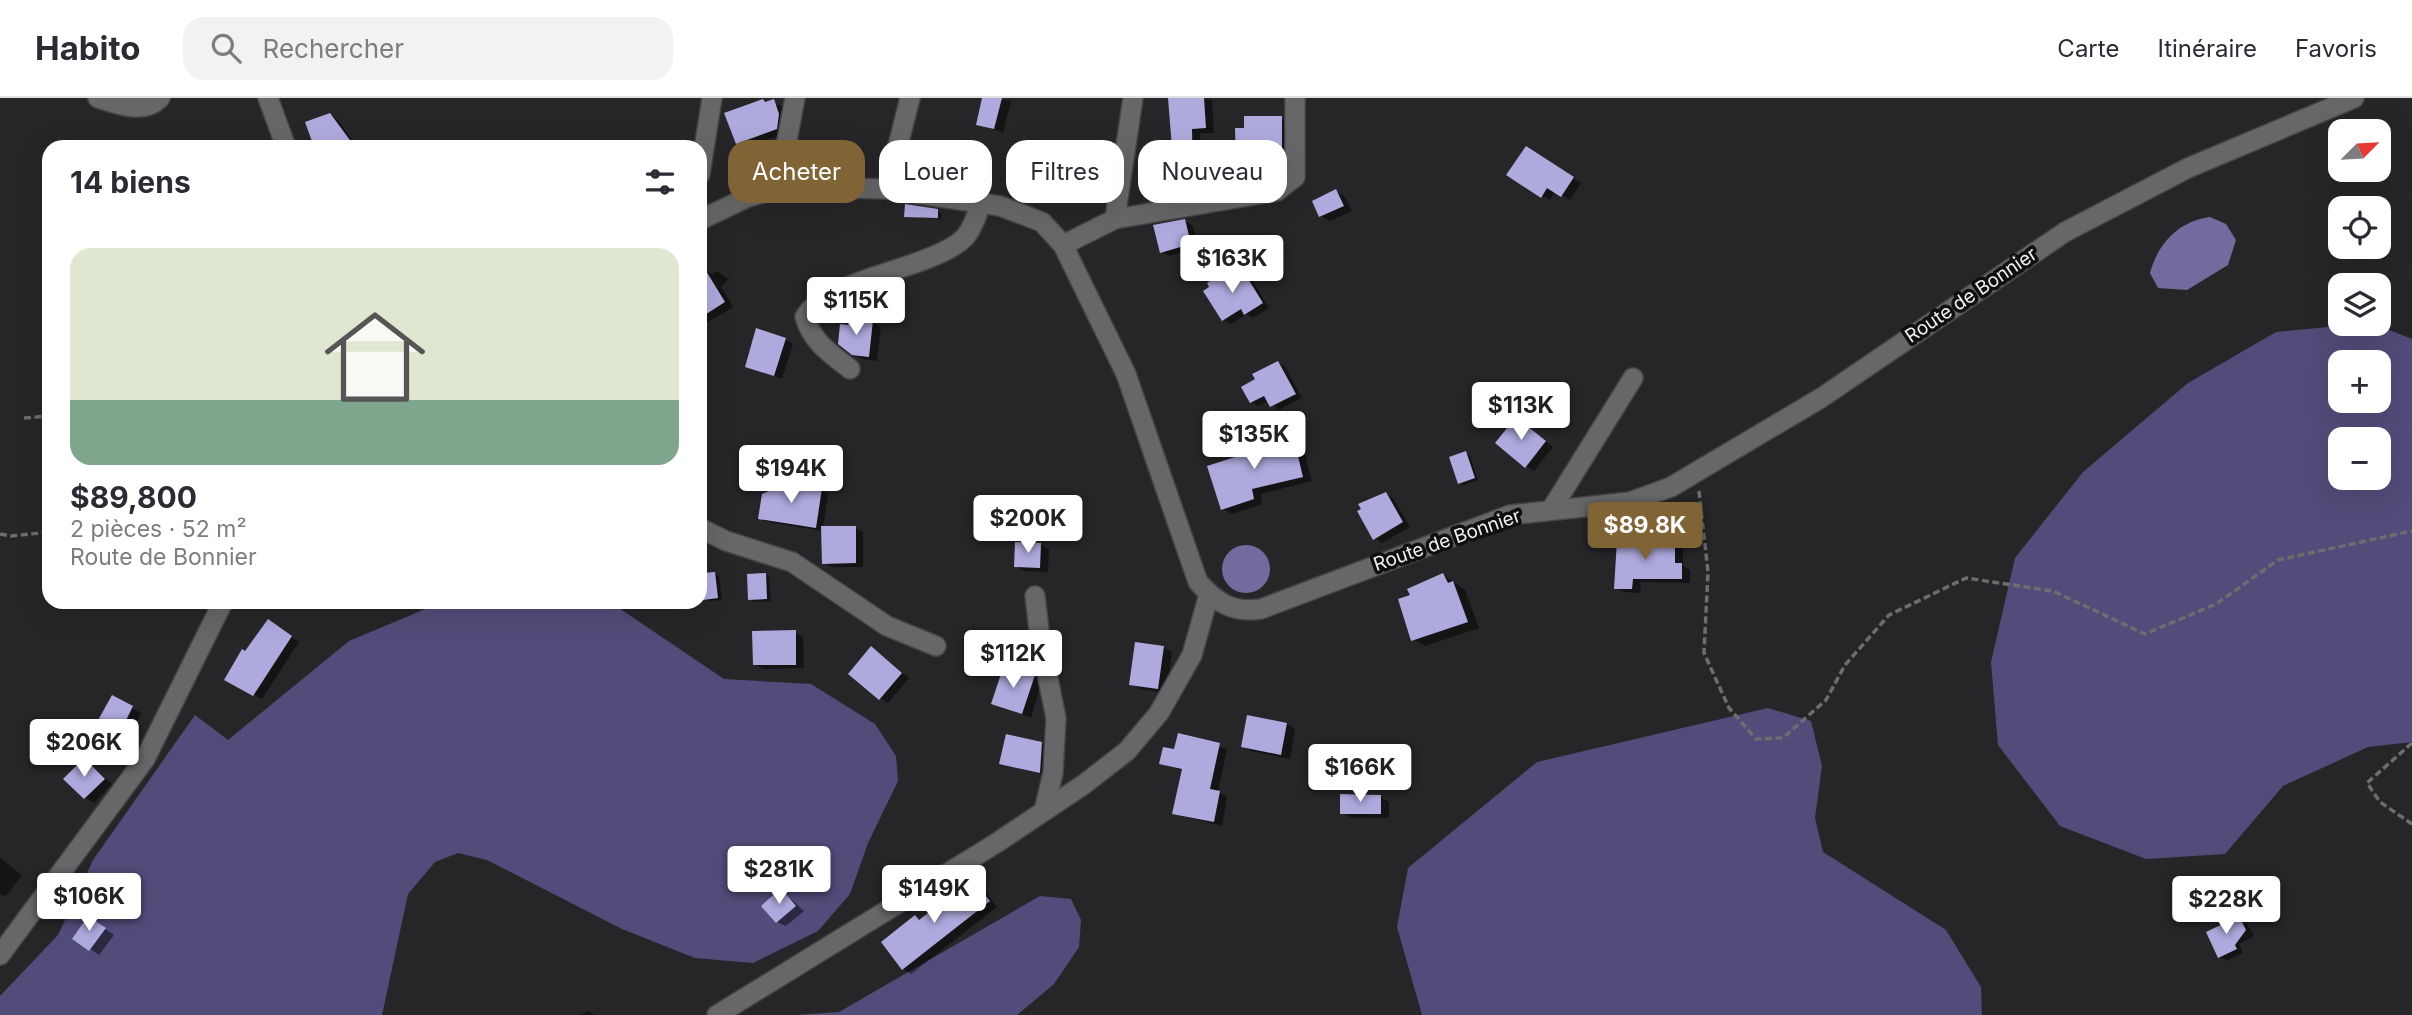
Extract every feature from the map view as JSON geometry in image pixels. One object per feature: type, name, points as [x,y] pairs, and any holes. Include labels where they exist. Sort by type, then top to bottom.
[{"type":"street","points":[[98,98],[134,108],[151,105],[160,98]]},
{"type":"street","points":[[268,98],[283,140]]},
{"type":"street","points":[[705,140],[712,98]]},
{"type":"street","points":[[787,140],[795,98]]},
{"type":"street","points":[[899,140],[910,98]]},
{"type":"street","points":[[1115,219],[1133,98]]},
{"type":"street","points":[[1063,245],[1115,219],[1277,191],[1288,186],[1295,177],[1295,98]]},
{"type":"street","name":"Route de Bonnier","points":[[1209,594],[1230,609],[1261,609],[1510,515],[1639,499],[1697,474],[1821,398],[2065,232],[2188,168],[2354,98]]},
{"type":"street","points":[[707,217],[736,203]]},
{"type":"street","points":[[717,1015],[1044,811],[1127,751],[1153,720],[1192,655],[1209,594],[1198,582],[1192,568],[1126,374],[1063,245],[1042,222],[1020,211],[981,203],[970,231],[963,240],[943,251],[857,283],[810,307],[805,317],[808,329],[819,345],[850,369]]},
{"type":"street","points":[[1551,510],[1633,378]]},
{"type":"street","points":[[707,532],[726,541],[792,562],[887,626],[936,646]]},
{"type":"street","points":[[1035,596],[1040,639],[1056,718],[1053,773],[1044,811]]},
{"type":"street","points":[[0,955],[145,759],[220,609]]},
{"type":"path","points":[[24,418],[42,417]]},
{"type":"path","points":[[1697,474],[1708,572],[1704,653],[1730,708],[1756,739],[1783,738],[1826,700],[1845,665],[1889,615],[1966,578],[2053,591],[2145,634],[2216,604],[2278,560],[2412,531]]},
{"type":"path","points":[[0,534],[11,536],[42,533]]},
{"type":"path","points":[[2412,743],[2367,783],[2380,802],[2412,824]]},
{"type":"shaded area","points":[[2210,217],[2226,224],[2236,240],[2228,265],[2187,290],[2158,288],[2150,273],[2164,243],[2189,223]]},
{"type":"shaded area","points":[[2328,327],[2328,336],[2391,336],[2391,331],[2412,339],[2412,742],[2368,747],[2283,786],[2225,854],[2146,859],[2060,826],[1998,745],[1991,662],[2015,558],[2083,472],[2188,383],[2276,332]]},
{"type":"shaded area","points":[[1246,545],[1255,546],[1263,552],[1269,560],[1269,578],[1263,586],[1255,592],[1246,593],[1237,592],[1229,586],[1223,578],[1222,569],[1223,560],[1229,552],[1237,546]]},
{"type":"shaded area","points":[[425,609],[620,609],[724,679],[811,684],[875,724],[896,756],[898,781],[868,843],[850,894],[818,931],[753,963],[695,958],[622,929],[487,860],[458,853],[435,862],[408,894],[382,1015],[0,1015],[0,996],[58,935],[93,860],[195,715],[228,740],[349,641]]},
{"type":"shaded area","points":[[1768,708],[1811,721],[1822,766],[1815,818],[1823,852],[1946,930],[1981,987],[1982,1015],[1422,1015],[1397,927],[1408,868],[1537,762]]},
{"type":"shaded area","points":[[1040,896],[1071,899],[1081,920],[1079,947],[1054,984],[1017,1015],[795,1015],[839,1012]]},
{"type":"building","points":[[982,98],[1002,98],[994,129],[976,125]]},
{"type":"building","points":[[1168,98],[1204,98],[1206,128],[1192,129],[1192,140],[1171,140]]},
{"type":"building","points":[[763,99],[765,102],[774,99],[779,114],[777,129],[747,140],[734,140],[724,113]]},
{"type":"building","points":[[330,113],[350,140],[311,140],[305,122]]},
{"type":"building","points":[[1244,116],[1282,116],[1282,140],[1235,140],[1235,128],[1244,128]]},
{"type":"building","points":[[1526,146],[1574,177],[1561,197],[1547,188],[1541,198],[1506,175]]},
{"type":"building","points":[[1336,189],[1344,206],[1319,217],[1312,201]]},
{"type":"building","points":[[905,204],[938,209],[938,218],[904,217]]},
{"type":"building","points":[[1185,219],[1191,244],[1160,253],[1153,225]]},
{"type":"building","points":[[1242,269],[1263,303],[1244,315],[1241,309],[1222,321],[1203,291],[1209,287],[1207,283],[1224,272],[1227,279]]},
{"type":"building","points":[[707,272],[725,302],[707,314]]},
{"type":"building","points":[[849,318],[873,320],[869,357],[852,355],[838,344],[840,324],[848,325]]},
{"type":"building","points":[[756,328],[786,338],[774,376],[745,367]]},
{"type":"building","points":[[1278,361],[1296,394],[1270,407],[1264,396],[1250,403],[1241,387],[1255,379],[1252,374]]},
{"type":"building","points":[[1516,417],[1546,441],[1525,468],[1495,443]]},
{"type":"building","points":[[1280,433],[1283,448],[1295,444],[1303,477],[1252,489],[1254,499],[1221,510],[1207,466],[1260,449],[1257,439]]},
{"type":"building","points":[[1466,451],[1475,478],[1458,484],[1449,457]]},
{"type":"building","points":[[777,481],[822,488],[816,528],[758,519],[762,494],[776,488]]},
{"type":"building","points":[[1386,492],[1403,522],[1373,540],[1357,511],[1361,509],[1358,504]]},
{"type":"building","points":[[821,526],[856,526],[856,563],[822,564]]},
{"type":"building","points":[[1617,540],[1675,541],[1675,563],[1682,563],[1682,579],[1633,579],[1632,589],[1614,589]]},
{"type":"building","points":[[1015,542],[1041,543],[1040,568],[1014,567]]},
{"type":"building","points":[[715,572],[718,598],[707,599],[707,573]]},
{"type":"building","points":[[766,573],[767,599],[748,600],[747,574]]},
{"type":"building","points":[[1443,573],[1448,583],[1453,581],[1468,622],[1411,641],[1398,599],[1410,595],[1407,589]]},
{"type":"building","points":[[268,619],[292,636],[253,696],[224,680],[242,649],[245,651]]},
{"type":"building","points":[[796,630],[796,665],[753,665],[752,631]]},
{"type":"building","points":[[1135,642],[1164,646],[1158,689],[1129,685]]},
{"type":"building","points":[[871,646],[902,673],[879,700],[848,674]]},
{"type":"building","points":[[1004,665],[1035,675],[1022,714],[991,704]]},
{"type":"building","points":[[112,695],[133,706],[115,743],[92,731]]},
{"type":"building","points":[[1247,715],[1287,723],[1281,755],[1241,747]]},
{"type":"building","points":[[1178,733],[1220,743],[1210,789],[1220,791],[1214,822],[1172,814],[1182,769],[1159,764],[1163,747],[1174,749]]},
{"type":"building","points":[[1006,734],[1042,742],[1040,773],[999,764]]},
{"type":"building","points":[[84,758],[105,779],[84,799],[63,779]]},
{"type":"building","points":[[1340,794],[1381,795],[1381,814],[1340,814]]},
{"type":"building","points":[[968,882],[974,882],[990,901],[902,970],[881,942],[915,915],[919,920]]},
{"type":"building","points":[[781,888],[796,906],[776,923],[761,906]]},
{"type":"building","points":[[88,916],[106,928],[89,951],[72,939]]},
{"type":"building","points":[[2239,916],[2246,930],[2235,945],[2237,949],[2218,958],[2206,932]]}]
